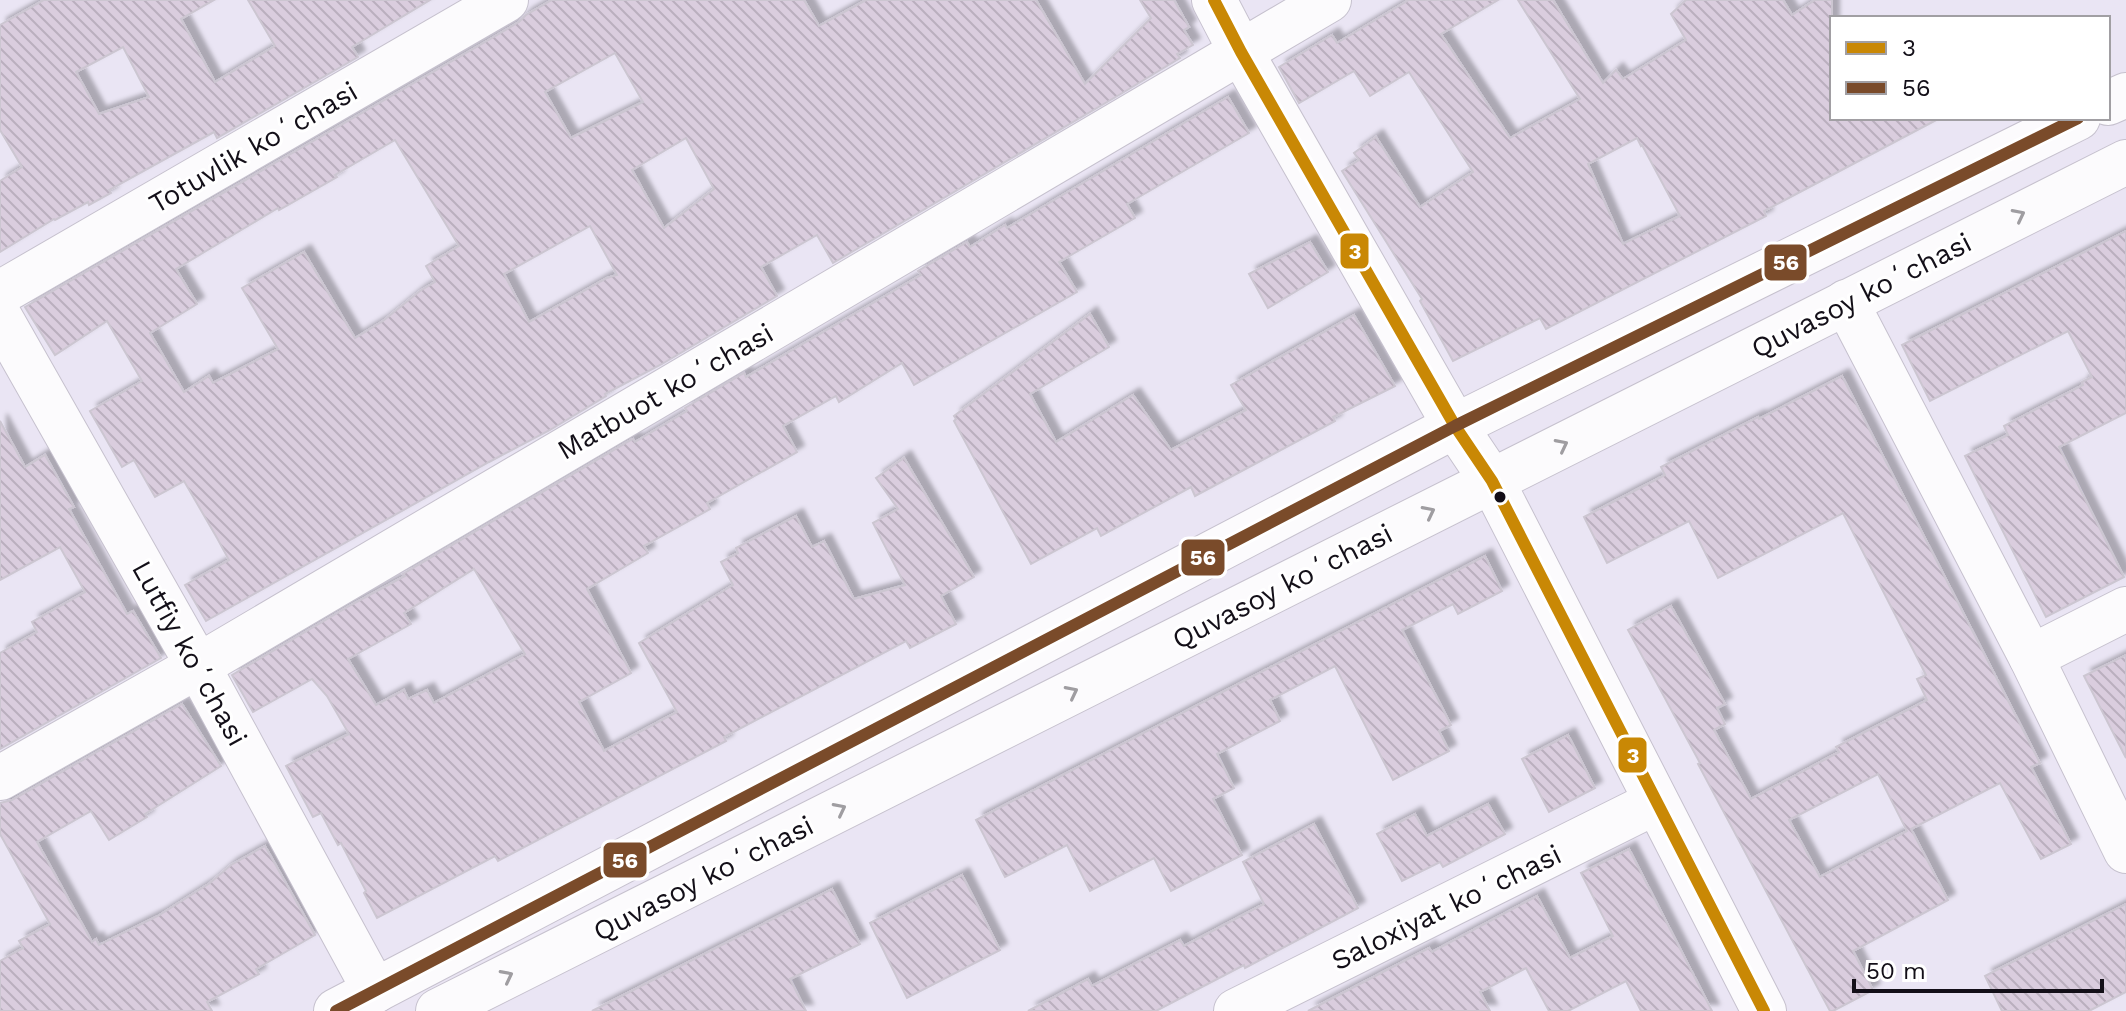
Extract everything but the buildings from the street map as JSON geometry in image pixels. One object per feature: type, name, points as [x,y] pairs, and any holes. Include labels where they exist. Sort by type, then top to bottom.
[{"type":"street","name":"Totuvlik koʻchasi","points":[[0,293],[506,0]]},
{"type":"street","points":[[1214,0],[1455,426],[1492,481],[1764,1011]]},
{"type":"street","name":"Matbuot koʻchasi","points":[[0,778],[198,666],[1329,0]]},
{"type":"street","name":"Quvasoy koʻchasi","points":[[336,1011],[1455,426],[2074,120]]},
{"type":"street","name":"Quvasoy koʻchasi","points":[[438,1011],[2126,162]]},
{"type":"street","points":[[1846,302],[2031,657],[2126,851]]},
{"type":"street","name":"Lutfiy koʻchasi","points":[[0,317],[198,666],[375,991]]},
{"type":"street","points":[[2031,657],[2126,609]]},
{"type":"street","name":"Saloxiyat koʻchasi","points":[[1236,1011],[1656,802]]},
{"type":"transit line","name":"3","points":[[1214,0],[1455,426],[1492,481],[1764,1011]]},
{"type":"transit line","name":"56","points":[[336,1011],[1455,426],[2074,120]]}]
